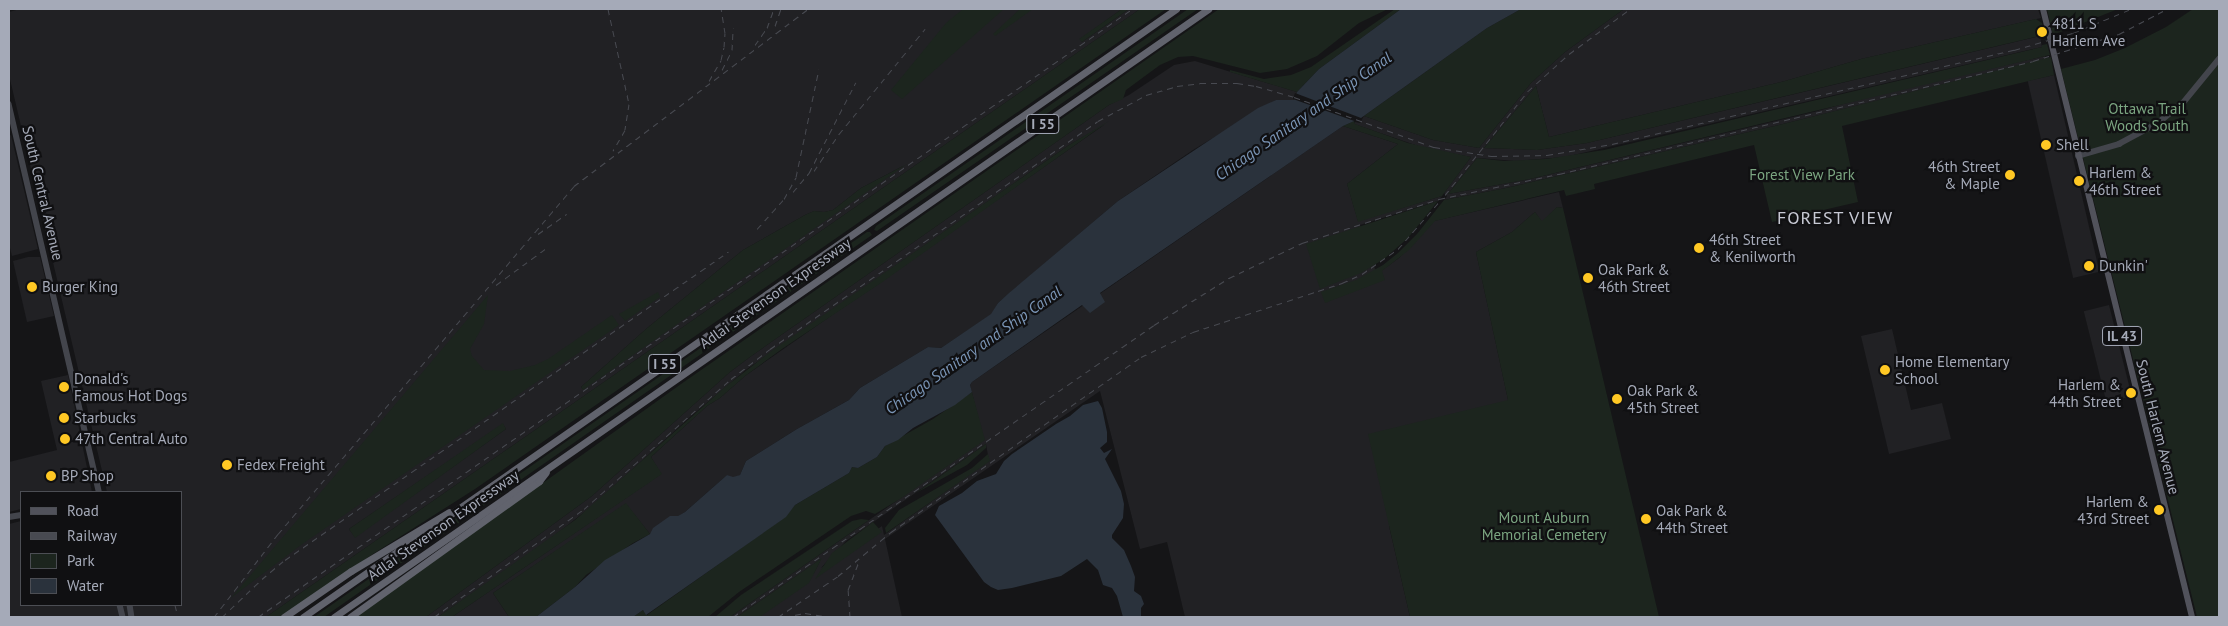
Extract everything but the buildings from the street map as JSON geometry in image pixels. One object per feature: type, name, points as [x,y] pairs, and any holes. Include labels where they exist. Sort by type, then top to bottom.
[{"type":"highway","name":"Adlai Stevenson Expressway","points":[[303,617],[1176,9]]},
{"type":"highway","name":"Adlai Stevenson Expressway","points":[[334,617],[1208,9]]},
{"type":"highway","points":[[350,617],[539,481],[550,467]]},
{"type":"highway","points":[[284,617],[401,539],[440,516],[463,506]]},
{"type":"main road","name":"South Harlem Avenue","points":[[2043,9],[2192,617]]},
{"type":"main road","points":[[2078,156],[2119,144],[2158,123],[2183,103],[2219,59]]},
{"type":"main road","name":"South Central Avenue","points":[[9,104],[99,491]]},
{"type":"shaded area","points":[[20,9],[1122,9],[1080,39],[1082,42],[1129,9],[1140,9],[266,617],[9,617],[9,524],[20,521],[20,606],[182,606],[182,491],[107,491],[9,75],[9,12]],"holes":[[[903,166],[583,389],[581,387],[646,329],[743,250],[805,215],[814,211],[824,212],[833,210],[861,188]],[[503,424],[506,429],[355,537],[349,529]]]},
{"type":"shaded area","points":[[1624,9],[2038,9],[2041,18],[1861,59],[1785,81],[1549,137],[1536,86],[1484,148],[1537,150],[1587,143],[2040,36],[2042,47],[1565,157],[1516,161],[1477,158],[1448,194],[1530,179],[1814,112],[1883,93],[2045,56],[2046,59],[1783,124],[1506,188],[1444,200],[1447,196],[1444,193],[1471,157],[1424,148],[1354,124],[1355,122],[1360,123],[1364,116],[1433,140],[1479,148],[1531,83],[1565,52]]},
{"type":"shaded area","points":[[1195,61],[1297,92],[1294,100],[1276,100],[1193,150],[1118,201],[998,303],[992,314],[941,348],[928,347],[860,388],[849,400],[797,429],[746,461],[740,475],[733,478],[727,475],[685,512],[650,534],[626,504],[493,593],[509,617],[452,617],[661,474],[651,457],[707,406],[720,398],[745,376],[1104,125],[1069,145],[747,369],[690,417],[592,506],[541,546],[438,617],[426,617],[592,496],[730,372],[750,357],[1109,105],[1129,95],[1174,65]]},
{"type":"shaded area","points":[[2054,75],[2099,272],[2073,278],[2028,81]]},
{"type":"shaded area","points":[[1343,126],[1398,144],[1347,184],[1358,221],[1442,196],[1438,201],[1360,225],[1375,269],[1381,271],[1399,258],[1434,221],[1559,192],[1563,208],[1557,207],[1542,222],[1535,212],[1512,232],[1476,252],[1508,400],[1389,526],[1410,617],[1185,617],[1167,542],[1140,549],[1100,391],[885,539],[902,617],[751,617],[814,573],[821,559],[737,617],[730,617],[984,440],[970,385]],"holes":[[[986,444],[989,461],[884,535],[882,526],[821,568],[846,541]]]},
{"type":"shaded area","points":[[11,135],[38,249],[12,256],[9,244],[9,136]]},
{"type":"shaded area","points":[[28,257],[40,257],[54,316],[27,322],[13,261]]},
{"type":"shaded area","points":[[2109,305],[2132,396],[2107,402],[2084,311]]},
{"type":"shaded area","name":"Home Elementary School","points":[[1892,329],[1911,410],[1942,403],[1951,439],[1889,454],[1861,336]]},
{"type":"shaded area","points":[[68,375],[92,491],[20,491],[20,509],[9,512],[9,462],[57,450],[41,381]]},
{"type":"green space","points":[[963,9],[1004,9],[902,99],[891,90],[946,23]]},
{"type":"green space","points":[[1020,9],[1033,9],[995,36],[993,34]]},
{"type":"green space","points":[[1122,9],[1129,9],[1082,42],[1079,39]]},
{"type":"green space","points":[[1140,9],[1166,9],[475,489],[373,554],[281,617],[266,617]]},
{"type":"green space","points":[[1188,9],[1198,9],[877,231],[874,230],[876,226]]},
{"type":"green space","points":[[1219,9],[1388,9],[1359,23],[1317,56],[1287,69],[1260,73],[1193,56],[1178,57],[1160,65],[1126,90],[1123,99],[1109,105],[730,372],[592,496],[426,617],[356,617],[681,384]]},
{"type":"green space","points":[[1395,9],[1401,9],[1319,69],[1297,92],[1230,72],[1230,70],[1264,79],[1291,75],[1311,67]]},
{"type":"green space","points":[[1521,9],[1624,9],[1565,52],[1531,83],[1479,148],[1433,140],[1364,116],[1487,28]]},
{"type":"green space","points":[[2047,9],[2118,9],[2053,35]]},
{"type":"green space","name":"Ottawa Trail Woods South","points":[[2193,9],[2219,9],[2219,617],[2197,617],[2061,69],[2095,60],[2125,48],[2166,27]]},
{"type":"green space","points":[[2036,19],[2042,23],[2045,37],[2040,39],[2039,36],[1587,143],[1537,150],[1484,148],[1536,86],[1549,137],[1785,81],[1861,59]]},
{"type":"green space","points":[[2047,44],[2050,55],[1530,179],[1448,194],[1477,158],[1504,161],[1546,159],[1604,150],[2042,47],[2042,45]]},
{"type":"green space","name":"Forest View Park","points":[[2051,57],[2054,75],[1842,126],[1858,202],[1772,222],[1754,145],[1594,184],[1595,189],[1566,196],[1564,190],[1435,221],[1409,250],[1382,271],[1385,280],[1325,303],[1321,292],[1356,280],[1383,265],[1417,234],[1444,200],[1506,188],[1783,124]]},
{"type":"green space","points":[[1109,121],[881,283],[782,349],[707,406],[651,457],[662,474],[452,617],[438,617],[575,520],[725,387],[770,352],[1069,145]]},
{"type":"green space","points":[[1354,121],[1355,124],[1408,143],[1471,157],[1442,196],[1358,222],[1347,184],[1398,144],[1343,126]]},
{"type":"green space","points":[[907,164],[583,390],[581,387],[646,329],[743,250],[814,211],[824,212],[833,210],[861,188]]},
{"type":"green space","points":[[1438,201],[1408,238],[1384,259],[1361,273],[1320,289],[1306,244]]},
{"type":"green space","name":"Mount Auburn Memorial Cemetery","points":[[1557,207],[1563,208],[1659,617],[1410,617],[1368,434],[1508,400],[1476,252],[1512,232],[1535,212],[1542,221]]},
{"type":"green space","points":[[867,232],[870,232],[872,235],[324,617],[314,617]]},
{"type":"green space","points":[[658,292],[660,297],[625,321],[619,314]]},
{"type":"green space","points":[[488,295],[484,324],[470,349],[472,356],[484,370],[510,371],[535,365],[548,359],[612,315],[619,325],[301,545],[231,598]]},
{"type":"green space","points":[[972,392],[985,440],[900,499],[875,514],[866,511],[851,516],[739,592],[708,617],[633,617],[643,610],[647,615],[785,517],[795,505],[849,473],[852,467],[858,468],[877,457],[885,446],[933,419]]},
{"type":"green space","points":[[503,423],[506,429],[355,538],[349,529]]},
{"type":"green space","points":[[986,444],[986,448],[967,465],[916,493]]},
{"type":"green space","points":[[988,454],[990,461],[886,533],[885,528],[899,510],[972,468]]},
{"type":"green space","points":[[626,503],[650,534],[633,543],[586,575],[575,587],[536,617],[509,617],[493,593]]},
{"type":"green space","points":[[869,520],[730,617],[715,617],[741,595],[852,521]]},
{"type":"green space","points":[[873,522],[882,532],[815,579],[832,553]]},
{"type":"green space","points":[[822,558],[809,583],[760,617],[737,617]]},
{"type":"water","name":"Chicago Sanitary and Ship Canal","points":[[1401,9],[1521,9],[1487,28],[1361,118],[1343,126],[1100,293],[1105,302],[1090,313],[1082,305],[972,382],[970,385],[972,392],[955,405],[885,446],[877,457],[858,468],[852,467],[849,473],[795,505],[786,517],[646,615],[643,610],[633,617],[536,617],[575,587],[605,560],[650,534],[653,528],[670,516],[678,516],[685,512],[727,475],[733,477],[740,475],[746,461],[797,429],[849,400],[860,388],[928,347],[941,348],[991,314],[998,303],[1009,293],[1118,201],[1258,108],[1276,100],[1294,100],[1297,92],[1319,69]]},
{"type":"water","points":[[1098,401],[1102,408],[1107,432],[1107,442],[1100,448],[1104,453],[1112,449],[1105,459],[1121,491],[1124,504],[1123,518],[1112,538],[1124,550],[1131,566],[1135,577],[1134,591],[1141,596],[1144,604],[1141,608],[1141,617],[1123,617],[1117,596],[1112,588],[1103,585],[1098,570],[1087,559],[1061,576],[1012,588],[998,590],[991,587],[984,582],[935,515],[939,506],[962,493],[977,481],[996,474],[1004,461],[1012,454],[1070,416],[1083,405]]},
{"type":"pier","points":[[1295,93],[1361,118],[1360,121],[1357,122],[1293,99]]},
{"type":"railway","points":[[608,9],[629,104],[625,130],[613,151]]},
{"type":"railway","points":[[709,81],[721,60],[724,47],[725,33],[721,9]]},
{"type":"railway","points":[[755,45],[767,28],[774,9]]},
{"type":"railway","points":[[775,26],[781,9]]},
{"type":"railway","points":[[214,617],[278,534],[574,186],[808,9]]},
{"type":"railway","points":[[258,617],[1132,9]]},
{"type":"railway","points":[[1445,195],[1528,91],[1569,54],[1630,9]]},
{"type":"railway","points":[[434,617],[584,509],[731,379],[770,349],[1098,121],[1146,95],[1177,86],[1200,83],[1237,83],[1256,86],[1294,97],[1434,147],[1491,156],[1547,155],[1612,144],[2014,50],[2073,33],[2131,9]]},
{"type":"railway","points":[[733,617],[1154,325],[1229,278],[1302,243],[1439,199],[1559,174],[2033,61],[2119,34],[2167,9]]},
{"type":"railway","points":[[722,70],[732,50],[733,28]]},
{"type":"railway","points":[[814,171],[839,134],[925,29]]},
{"type":"railway","points":[[757,229],[784,199],[796,177],[819,69]]},
{"type":"railway","points":[[793,192],[809,173],[856,82]]},
{"type":"railway","points":[[778,617],[838,576],[891,532],[1141,357],[1193,332],[1342,283],[1362,274],[1398,249],[1439,202]]},
{"type":"railway","points":[[538,234],[567,214]]},
{"type":"railway","points":[[496,285],[548,247]]},
{"type":"railway","points":[[222,617],[285,560],[728,252]]},
{"type":"railway","points":[[850,617],[848,590],[859,562]]},
{"type":"railway","points":[[175,606],[178,617]]},
{"type":"railway","points":[[784,617],[805,613],[830,617]]},
{"type":"place","name":"4811 S Harlem Ave","points":[[2042,32]]},
{"type":"place","name":"Shell","points":[[2046,145]]},
{"type":"place","name":"46th Street & Maple","points":[[2010,175]]},
{"type":"place","name":"Harlem & 46th Street","points":[[2079,181]]},
{"type":"place","name":"46th Street & Kenilworth","points":[[1699,248]]},
{"type":"place","name":"Dunkin'","points":[[2089,266]]},
{"type":"place","name":"Oak Park & 46th Street","points":[[1588,278]]},
{"type":"place","name":"Burger King","points":[[32,287]]},
{"type":"place","name":"Home Elementary School","points":[[1885,370]]},
{"type":"place","name":"Donald's Famous Hot Dogs","points":[[64,387]]},
{"type":"place","name":"Harlem & 44th Street","points":[[2131,393]]},
{"type":"place","name":"Oak Park & 45th Street","points":[[1617,399]]},
{"type":"place","name":"Starbucks","points":[[64,418]]},
{"type":"place","name":"47th Central Auto","points":[[65,439]]},
{"type":"place","name":"Fedex Freight","points":[[227,465]]},
{"type":"place","name":"BP Shop","points":[[51,476]]},
{"type":"place","name":"Harlem & 43rd Street","points":[[2159,510]]},
{"type":"place","name":"Oak Park & 44th Street","points":[[1646,519]]},
{"type":"district","name":"FOREST VIEW","points":[[1835,218]]}]
